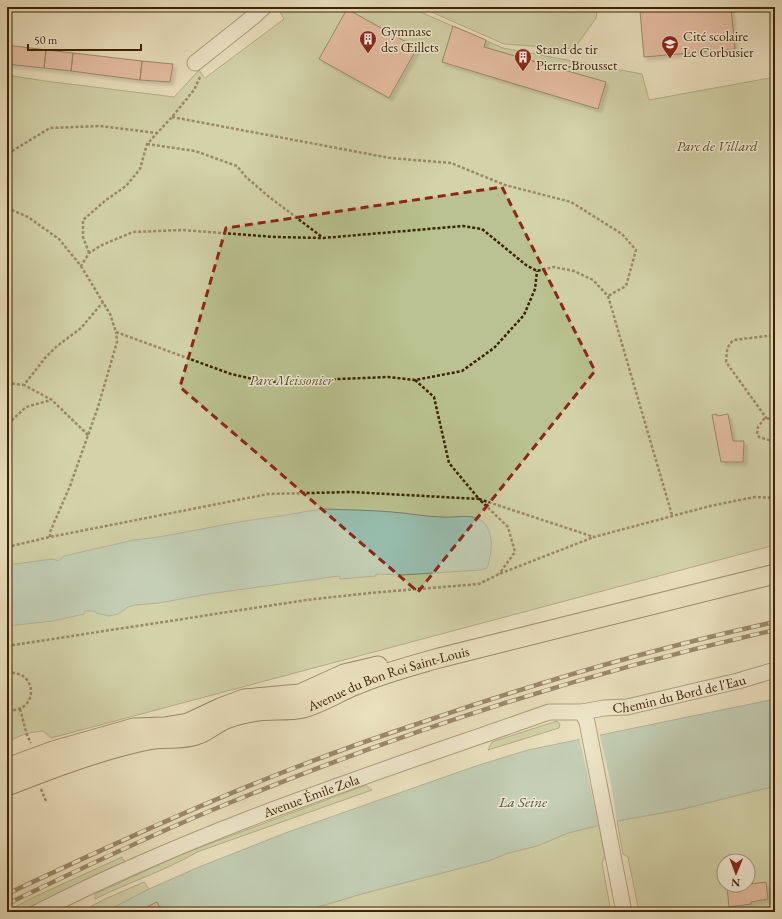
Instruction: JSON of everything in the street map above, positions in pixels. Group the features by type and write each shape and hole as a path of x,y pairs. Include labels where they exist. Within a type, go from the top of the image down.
{"main road":[{"name":"Avenue du Bon Roi Saint-Louis","path":"7,768 53,750 134,728 176,726 188,723 244,699 300,694 344,674 357,670 378,666 775,562"},
{"name":"Avenue du Bon Roi Saint-Louis","path":"7,786 66,764 132,744 149,740 185,738 196,735 220,722 238,715 254,711 292,710 304,708 317,704 354,685 386,673 439,658 775,574"}],"street":[{"path":"198,68 264,7"},
{"name":"Chemin du Bord de l'Eau","path":"585,717 604,708 627,707 775,670"},
{"name":"Avenue Émile Zola","path":"38,912 77,892 173,849 271,810 549,712 585,717"},
{"path":"585,717 624,912"}],"path":[{"path":"89,254 83,237 83,220 126,186 140,169 147,144 194,90 198,68"},
{"path":"172,117 390,158 451,163 505,184 571,202 622,234 636,250 626,286 608,296"},
{"path":"7,152 12,151 50,128 100,126 158,133"},
{"path":"147,144 195,151 237,166 246,177 268,196 323,238"},
{"path":"7,208 28,217 59,239 81,266 110,314 116,332 117,342 88,435 70,486 50,532 50,537"},
{"path":"81,266 89,254 102,245 133,232 182,230 275,237 323,238 463,226 482,229 526,265 537,271 554,267 574,271 593,280 608,296 672,515"},
{"path":"116,332 231,374 266,382 388,377 415,380 462,371 494,348 524,315 535,289 537,271"},
{"path":"24,385 44,358 81,328 103,302"},
{"path":"767,419 726,362 728,344 734,340 775,335"},
{"path":"415,380 434,397 449,463 479,499 508,527 515,552 498,574"},
{"path":"7,383 24,385 52,400 88,435"},
{"path":"7,420 11,421 26,407 52,400"},
{"path":"775,418 764,420 758,427 757,434 759,437 775,442"},
{"path":"7,547 50,537 268,494 351,492 479,499 594,537"},
{"path":"7,646 306,600 479,584 498,574 594,537 672,515 755,497 775,498"},
{"path":"7,673 13,672 25,677 29,682 31,694 25,706 14,711 7,710"},
{"path":"20,709 27,734"}],"highlighted area":[{"path":"502,187 595,371 418,592 180,387 226,228"}],"green space":[{"name":"Parc Meissonier","path":"277,7 409,7 503,48 642,74 649,100 775,77 775,545 51,738 43,731 28,734 12,740 7,747 7,75 174,97 199,70 205,78 284,19"},
{"path":"420,7 598,7 596,18 574,49 504,44"},
{"path":"557,721 560,724 559,728 488,750 492,742"},
{"path":"366,785 372,790 197,852 172,865 95,899 95,894 180,855"},
{"path":"775,786 775,912 639,912 628,857 623,854 617,821 683,809"},
{"path":"599,825 605,857 602,863 611,912 306,912 311,909 365,893 488,861 508,853 537,846 568,833"},
{"path":"122,857 125,862 19,912 7,912 36,896"},
{"path":"144,882 149,889 105,912 80,912 105,899"}],"water":[{"path":"325,509 384,511 437,517 473,517 482,521 491,537 491,550 487,568 480,570 403,575 376,574 376,576 340,579 339,576 208,594 159,603 135,605 128,607 118,614 109,616 96,613 95,611 85,611 84,614 53,621 7,626 7,565 53,559 58,561 64,556 134,540"},
{"name":"La Seine","path":"775,699 775,786 683,809 617,821 568,833 537,846 508,853 488,861 365,893 311,909 306,912 105,912 149,889 199,867 288,832 476,766 528,750"}],"pier":[{"path":"599,732 612,788 617,823 599,827 579,736"}],"building":[{"path":"644,7 731,7 735,49 644,57 640,11 644,11"},
{"name":"Gymnase des Œillets","path":"347,9 417,48 389,98 319,59"},
{"name":"Stand de tir Pierre-Brousset","path":"453,26 486,40 484,47 606,82 598,109 442,62"},
{"path":"7,45 46,50 44,68 7,64"},
{"path":"46,50 73,53 71,71 44,68"},
{"path":"73,53 142,61 140,80 71,71"},
{"path":"142,61 173,64 170,82 140,80"},
{"path":"717,414 717,416 728,414 733,441 744,441 743,462 721,462 712,415"},
{"path":"766,882 768,899 751,902 751,904 729,907 728,893 756,893 756,883"},
{"path":"157,902 162,912 137,912"}],"railway":[{"path":"7,894 200,806 362,743 464,708 596,667 685,643 775,622"},
{"path":"7,904 130,846 205,813 345,758 415,733 486,709 629,666 775,630"}],"place":[{"name":"Gymnase des Œillets","path":"368,54"},
{"name":"Cité scolaire Le Corbusier","path":"670,59"},
{"name":"Stand de tir Pierre-Brousset","path":"523,72"}],"park label":[{"name":"Parc de Villard","path":"717,146"}]}
